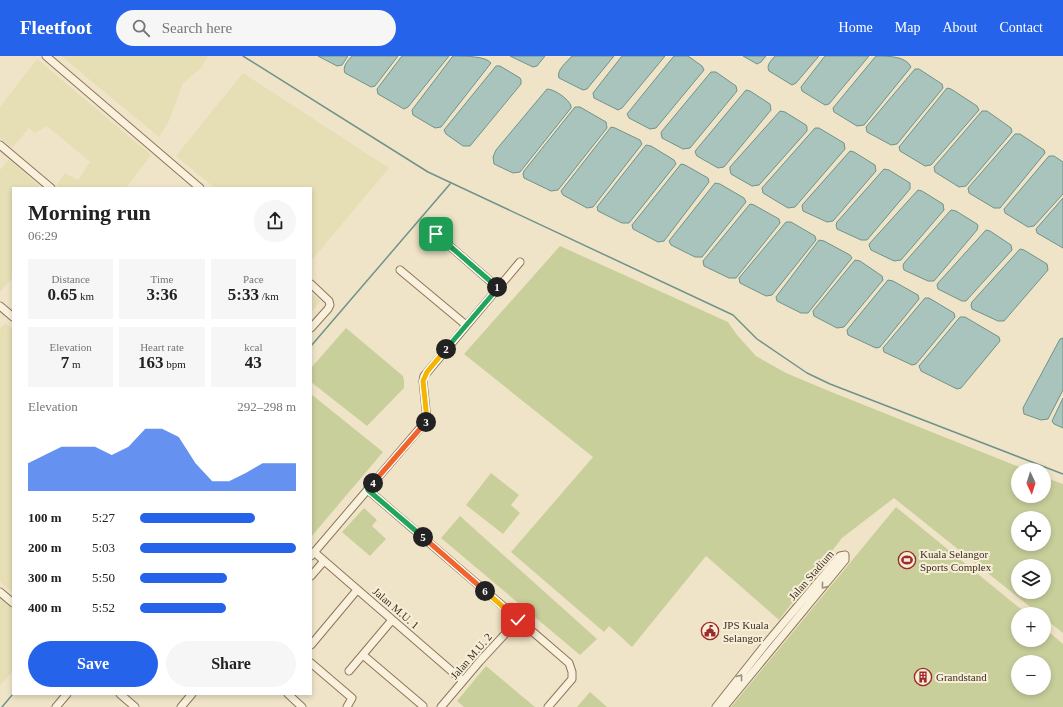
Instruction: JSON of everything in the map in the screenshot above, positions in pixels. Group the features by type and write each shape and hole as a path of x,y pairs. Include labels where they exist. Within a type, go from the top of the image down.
{"street":[{"path":"46,56 199,187"},
{"path":"0,145 50,187"},
{"path":"436,234 498,288"},
{"path":"312,554 427,420 423,381 424,376 520,262"},
{"path":"400,270 466,325"},
{"path":"312,285 329,301 330,305 312,327"},
{"path":"0,306 12,316"},
{"path":"368,490 569,664 572,672 572,679 548,707"},
{"name":"Jalan M.U. 1","path":"312,554 324,562 463,681"},
{"name":"Jalan Stadium","path":"716,707 795,609 840,556 845,555 845,560 826,584 724,707"},
{"path":"312,575 324,562"},
{"path":"312,644 357,590"},
{"path":"0,592 12,602"},
{"path":"349,671 392,620"},
{"name":"Jalan M.U. 2","path":"441,707 518,620"},
{"path":"362,656 423,706"},
{"path":"312,664 350,696 352,701 347,707"},
{"path":"56,707 66,695"},
{"path":"121,695 135,707"},
{"path":"181,707 191,695"},
{"path":"289,695 302,707"}],"shaded area":[{"path":"61,56 208,56 201,68 183,83 168,123 159,137"},
{"path":"37,59 151,155 127,187 58,187 56,186 65,173 78,180 90,162 47,126 35,133 29,128 12,148 0,138 0,107"},
{"path":"243,73 389,168 312,260 312,187 214,187 176,156"},
{"path":"9,159 40,187 12,187 12,278 0,292 0,170"},
{"path":"312,294 321,301 312,311"},
{"path":"5,323 12,328 12,592 0,582 0,329"},
{"path":"0,598 12,608 12,672 0,685"}],"green space":[{"path":"560,246 728,322 737,335 756,356 786,373 1011,464 1011,503 1051,503 1051,480 1063,484 1063,633 1051,624 1051,607 1030,607 1020,599 1051,599 1051,559 1011,559 1011,592 894,498 842,538 779,620 706,556 632,647 609,626 604,632 511,552 593,457 464,354"},
{"path":"346,328 403,376 404,388 367,426 312,383 312,367"},
{"path":"312,395 383,452 312,536"},
{"path":"491,473 519,495 511,505 520,513 503,534 466,505"},
{"name":"Kuala Selangor Sports Complex","path":"896,507 1018,607 1011,607 1011,647 1051,647 1051,634 1063,644 1063,707 731,707"},
{"path":"364,508 377,520 372,526 386,539 370,556 342,532"},
{"path":"460,516 597,639 580,655 441,538"},
{"path":"486,666 535,707 464,707 457,701"},
{"path":"590,692 607,707 577,707"}],"water":[{"path":"318,56 348,56 342,65 337,66"},
{"path":"352,56 398,56 375,86 371,87 345,73 345,66"},
{"path":"402,56 449,56 408,107 404,109 378,94 377,89"},
{"path":"453,56 480,58 491,63 441,127 435,128 413,115 412,110"},
{"path":"510,56 545,56 537,66 533,67"},
{"path":"572,56 614,56 587,89 583,90 559,78 558,75 560,69"},
{"path":"622,56 665,56 622,108 618,110 594,98 593,93"},
{"path":"674,56 688,56 702,66 704,70 656,128 650,129 629,118 627,114"},
{"path":"743,56 766,56 757,64"},
{"path":"775,56 819,56 796,83 792,85 769,71 769,65"},
{"path":"825,56 869,56 829,104 825,105 802,91 801,87"},
{"path":"876,56 901,59 909,63 911,67 864,125 857,126 834,112 833,108"},
{"path":"496,66 500,66 520,78 521,84 470,146 463,146 446,134 444,130"},
{"path":"915,69 919,69 942,84 943,88 897,144 891,145 867,132 866,127"},
{"path":"711,72 716,72 736,86 737,91 690,148 683,149 662,138 662,131"},
{"path":"947,88 951,89 977,106 979,110 931,165 925,166 900,151 899,147"},
{"path":"547,89 561,95 570,103 571,108 520,172 513,173 494,164 493,157 496,150"},
{"path":"746,90 770,104 771,110 724,167 718,168 697,156 695,152"},
{"path":"575,107 580,107 606,122 607,128 558,190 551,191 524,178 524,171"},
{"path":"780,111 785,112 806,125 807,131 759,185 752,186 731,174 730,167"},
{"path":"982,111 987,111 1011,128 1012,132 966,186 959,187 935,172 934,167"},
{"path":"611,127 640,140 642,144 593,207 587,208 563,195 561,191"},
{"path":"815,128 819,128 844,143 845,149 795,207 788,208 763,193 762,188"},
{"path":"1015,134 1020,134 1044,150 1045,153 1000,208 994,208 969,193 968,188"},
{"path":"646,145 651,146 674,160 676,164 629,223 622,223 598,211 597,207"},
{"path":"850,151 875,165 876,171 833,221 827,222 803,211 803,204"},
{"path":"1049,156 1054,156 1063,162 1063,194 1034,226 1028,227 1005,213 1004,209"},
{"path":"681,164 708,178 709,182 664,241 658,242 633,229 632,225"},
{"path":"884,169 889,170 910,183 910,189 867,240 861,240 837,229 837,222"},
{"path":"715,183 720,184 744,198 746,202 702,257 695,257 671,245 669,241"},
{"path":"918,190 943,204 944,210 901,260 894,261 871,250 869,245 870,243"},
{"path":"1063,198 1063,248 1037,233 1036,229"},
{"path":"750,204 779,219 780,223 736,278 729,278 704,266 703,261"},
{"path":"951,210 956,211 977,224 977,230 934,281 928,281 904,270 904,263"},
{"path":"786,222 791,222 815,236 816,240 772,295 766,296 740,283 739,278"},
{"path":"986,230 990,231 1011,245 1012,250 966,301 962,301 938,289 938,283"},
{"path":"819,240 824,241 850,255 852,258 808,313 801,313 777,301 776,297"},
{"path":"1020,249 1047,264 1048,270 1004,321 998,321 972,309 972,302"},
{"path":"855,260 860,261 882,276 883,280 844,327 837,328 814,316 813,311"},
{"path":"888,280 893,281 918,295 919,299 880,347 876,348 848,335 847,330"},
{"path":"925,298 929,298 954,313 955,317 916,364 912,365 884,352 883,348"},
{"path":"960,317 965,317 999,337 1000,341 961,388 957,389 921,371 919,366"},
{"path":"1063,338 1063,390 1048,419 1041,420 1024,414 1023,408 1060,339"},
{"path":"1063,398 1063,428 1054,424 1052,421"}],"waterway":[{"path":"243,56 428,172 733,315 757,339 807,373 830,384 1063,474"},
{"path":"312,345 450,184"},
{"path":"2,707 12,695"}],"place":[{"name":"Kuala Selangor Sports Complex","path":"907,560"},
{"name":"JPS Kuala Selangor","path":"710,631"},
{"name":"Grandstand","path":"923,677"}],"route":[{"path":"436,234 498,288 424,376 423,381 427,420 368,490 518,620"}]}
